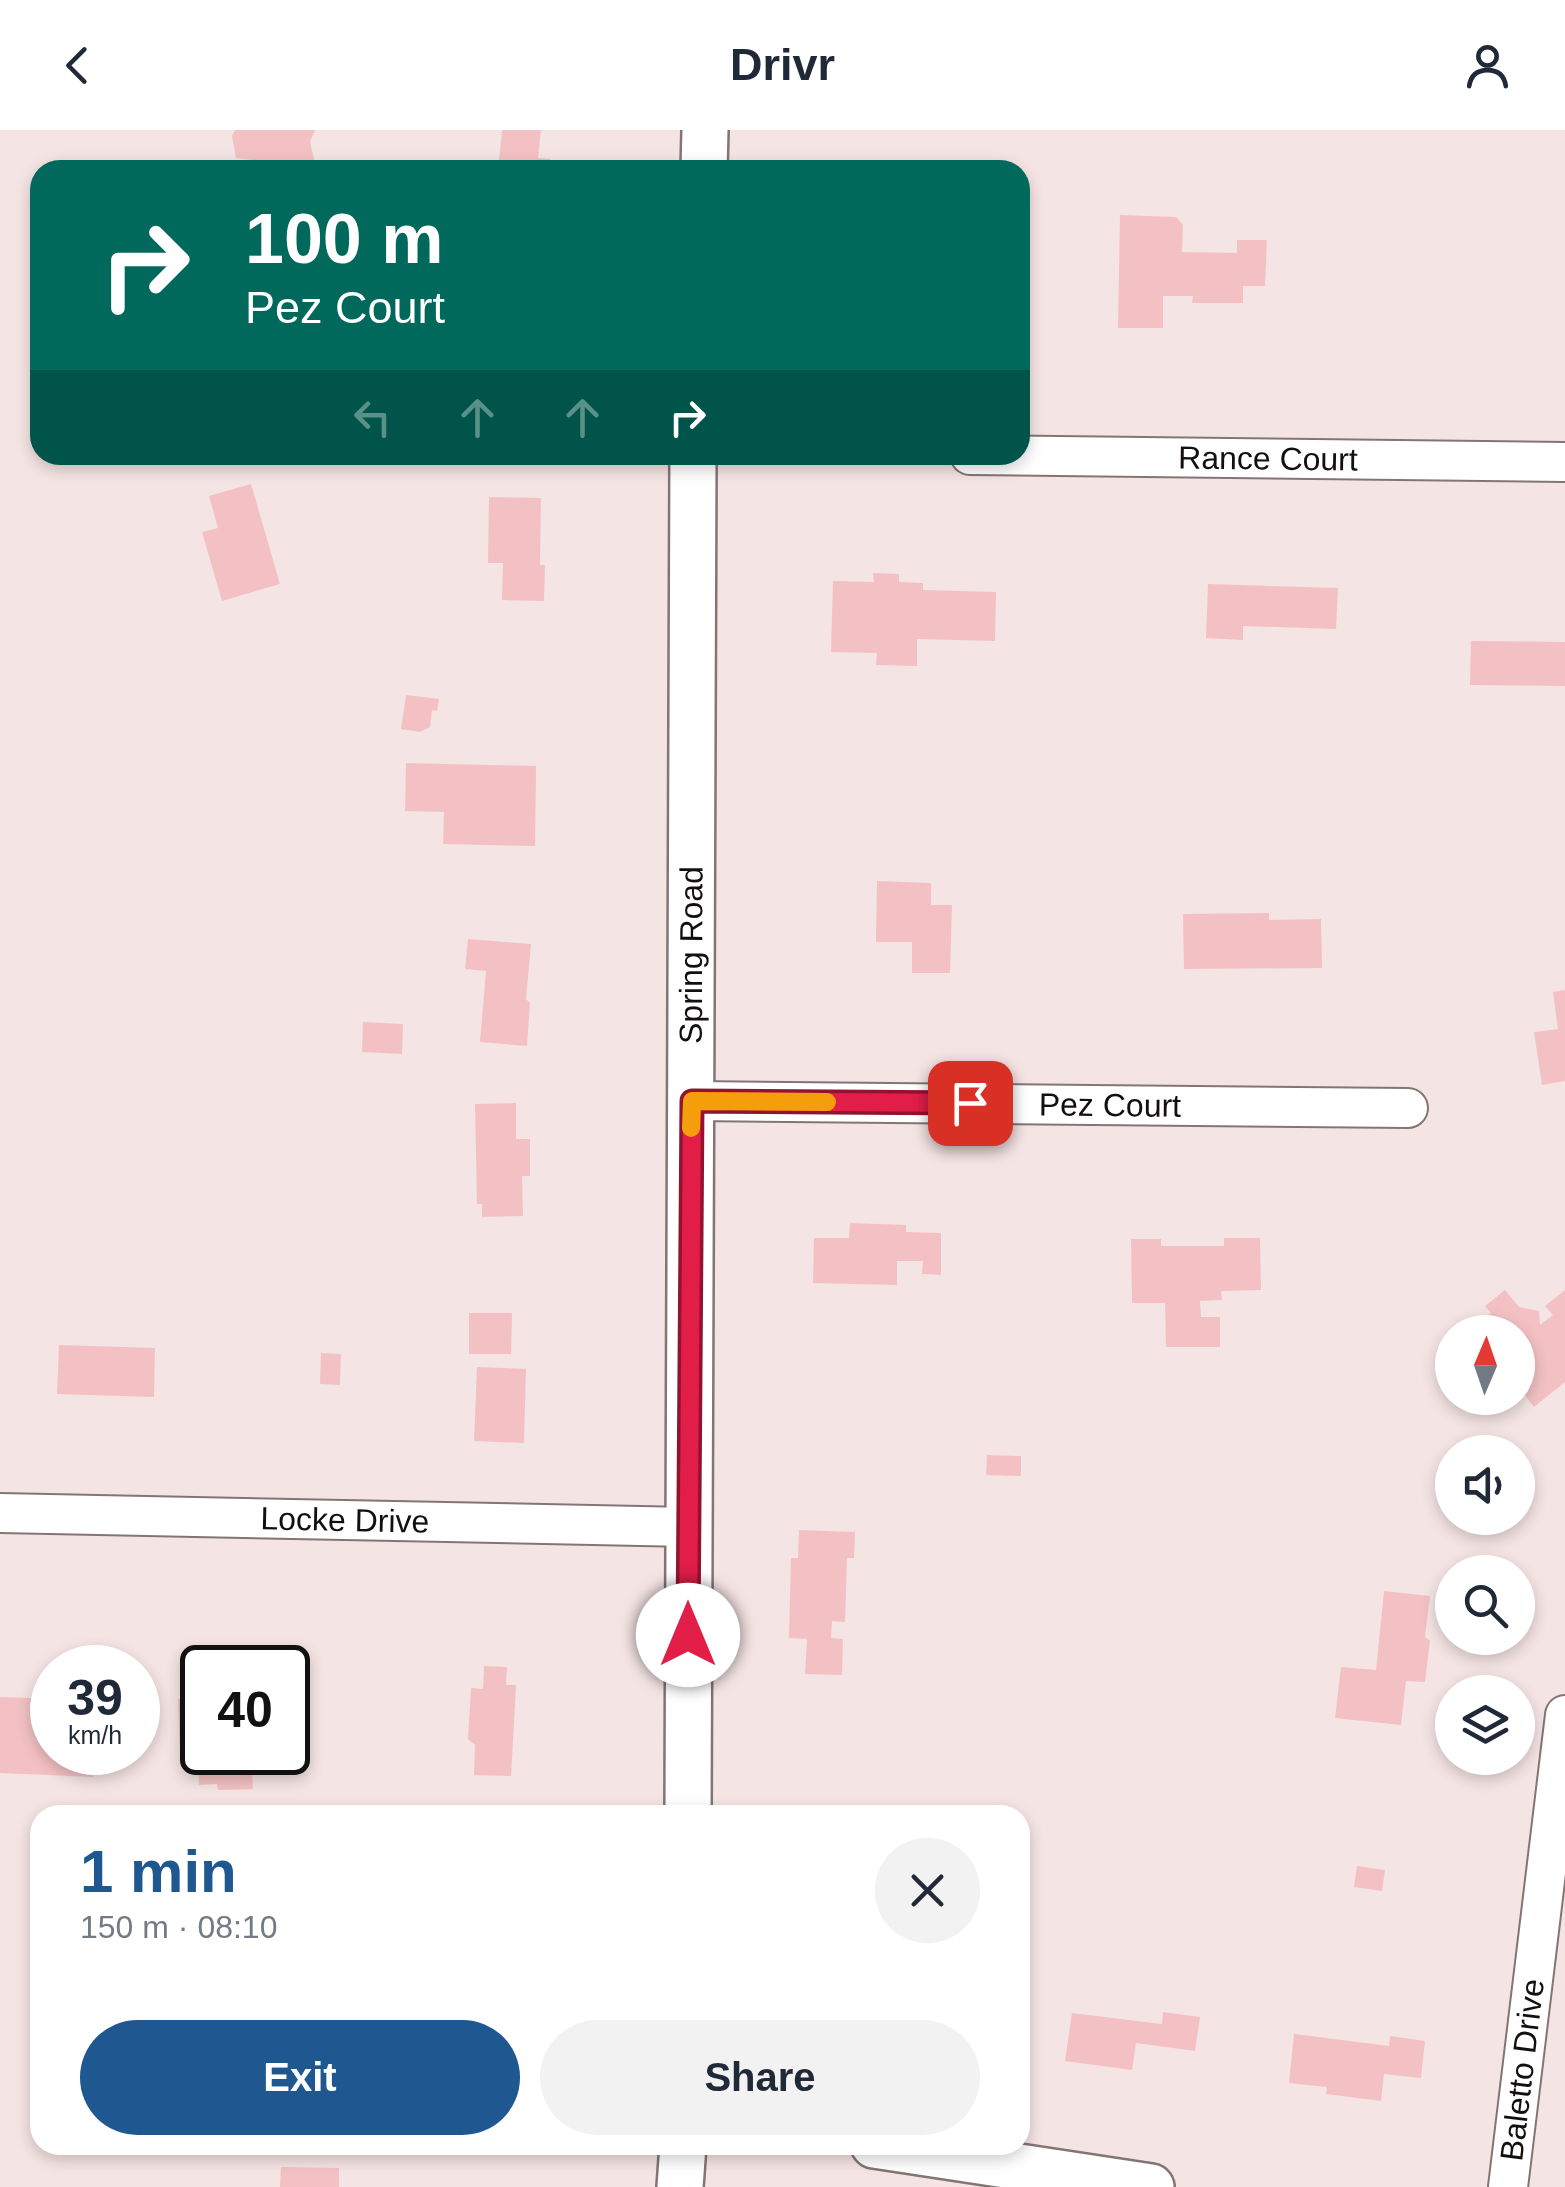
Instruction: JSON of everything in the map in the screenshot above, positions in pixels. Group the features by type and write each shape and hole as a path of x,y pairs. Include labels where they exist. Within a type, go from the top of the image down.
{"street":[{"path":"704,160 705,130"},
{"name":"Rance Court","path":"1030,456 1565,462"},
{"name":"Spring Road","path":"688,1805 693,465"},
{"name":"Pez Court","path":"692,1101 1408,1108"},
{"name":"Locke Drive","path":"0,1513 689,1526"},
{"name":"Baletto Drive","path":"1508,2187 1565,1715"},
{"path":"680,2187 682,2155"},
{"path":"940,2155 1151,2187"}],"building":[{"path":"235,130 315,130 310,142 314,160 236,158 232,136"},
{"path":"502,130 541,130 538,158 550,160 499,160"},
{"path":"1120,215 1176,217 1183,225 1182,252 1237,253 1237,240 1267,240 1265,286 1243,286 1243,303 1192,303 1193,296 1163,296 1163,328 1118,328"},
{"path":"251,484 280,584 222,601 202,532 218,528 209,496"},
{"path":"489,497 541,498 544,601 502,600 503,563 488,563"},
{"path":"873,573 899,574 899,582 923,583 923,590 996,592 995,641 917,639 917,666 876,665 877,653 831,652 833,581 874,582"},
{"path":"1208,584 1338,588 1336,629 1243,626 1243,640 1206,638"},
{"path":"1471,641 1565,642 1565,686 1470,685"},
{"path":"406,695 439,699 437,711 432,710 430,727 420,732 401,729"},
{"path":"406,763 536,766 535,846 443,844 444,812 405,811"},
{"path":"877,881 931,883 931,905 952,905 950,973 912,973 912,942 876,942"},
{"path":"1269,913 1269,920 1321,919 1322,968 1184,969 1183,914"},
{"path":"468,939 531,944 527,1046 480,1042 486,971 465,969"},
{"path":"1565,990 1565,1081 1542,1085 1534,1032 1558,1029 1553,992"},
{"path":"363,1022 403,1024 402,1054 362,1052"},
{"path":"516,1103 516,1139 530,1139 530,1176 522,1176 523,1216 482,1217 482,1204 477,1204 475,1104"},
{"path":"850,1223 906,1225 906,1232 941,1233 941,1275 922,1274 923,1261 897,1261 897,1285 813,1283 814,1238 849,1238"},
{"path":"1224,1238 1260,1238 1261,1290 1221,1291 1222,1300 1200,1301 1201,1317 1220,1317 1220,1347 1166,1347 1165,1303 1132,1303 1131,1239 1161,1239 1161,1246 1224,1246"},
{"path":"1505,1290 1519,1307 1539,1311 1540,1325 1553,1315 1545,1306 1565,1290 1565,1382 1535,1406 1535,1315 1488,1315 1491,1313 1485,1306"},
{"path":"469,1313 512,1313 511,1354 469,1354"},
{"path":"59,1345 155,1348 154,1397 57,1394"},
{"path":"321,1353 341,1354 340,1385 320,1384"},
{"path":"477,1367 526,1369 524,1443 474,1441"},
{"path":"987,1455 1021,1456 1021,1476 986,1475"},
{"path":"799,1530 855,1532 854,1558 847,1558 845,1622 832,1621 831,1638 843,1639 842,1675 805,1674 807,1639 789,1638 791,1558 798,1558"},
{"path":"1384,1591 1430,1596 1425,1682 1406,1681 1401,1725 1335,1718 1341,1667 1376,1670"},
{"path":"484,1666 507,1667 506,1685 516,1685 511,1776 474,1775 475,1745 468,1739 471,1688 483,1689"},
{"path":"0,1697 30,1698 30,1774 0,1773"},
{"path":"199,1775 252,1775 253,1789 218,1790 217,1784 199,1785"},
{"path":"1357,1866 1385,1870 1382,1891 1354,1887"},
{"path":"1163,2012 1200,2017 1195,2051 1136,2043 1132,2070 1065,2061 1072,2013 1162,2024"},
{"path":"1294,2034 1389,2046 1390,2036 1425,2041 1421,2078 1384,2074 1381,2101 1326,2094 1327,2087 1289,2083"},
{"path":"281,2167 339,2168 339,2187 280,2187"}],"slow traffic":[{"path":"691,1128 692,1101 827,1102"}],"route":[{"path":"688,1635 692,1101 970,1103"}]}
